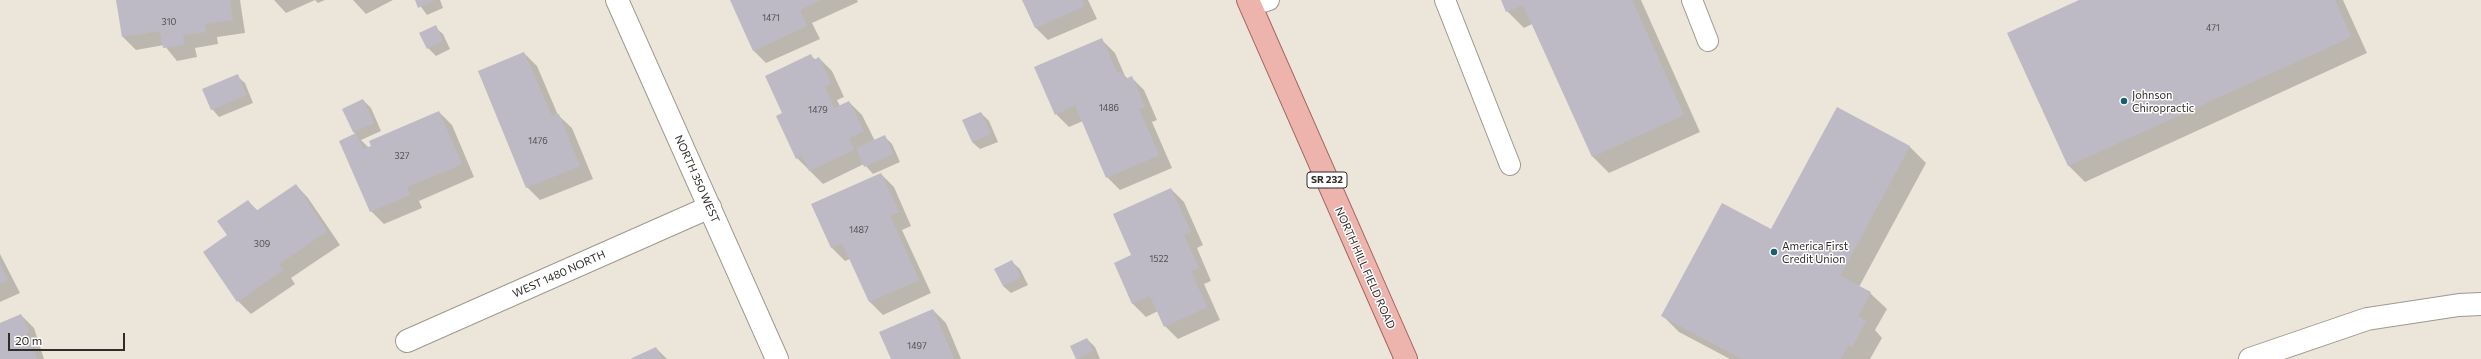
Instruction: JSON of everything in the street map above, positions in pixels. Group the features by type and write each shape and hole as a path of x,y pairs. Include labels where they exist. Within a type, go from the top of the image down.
{"main road":[{"name":"NORTH HILL FIELD ROAD","path":"1256,2 1406,359"}],"street":[{"name":"NORTH 350 WEST","path":"617,0 777,359"},
{"name":"WEST 1480 NORTH","path":"407,341 710,207"},
{"path":"2250,359 2367,319 2459,304 2481,304"}],"lane":[{"path":"1445,0 1510,165"},
{"path":"1692,0 1708,40"}],"building":[{"path":"116,0 230,0 233,20 204,24 206,32 183,35 184,45 163,48 160,31 122,37"},
{"path":"415,0 435,0 418,8"},
{"path":"730,0 821,0 800,10 807,26 753,51"},
{"path":"1022,0 1082,0 1085,6 1035,28"},
{"path":"1501,0 1632,0 1684,115 1592,157 1523,5 1506,12"},
{"name":"Johnson Chiropractic","path":"2079,0 2335,0 2351,37 2068,166 2007,33"},
{"path":"436,25 443,41 427,49 419,33"},
{"path":"1102,38 1117,73 1121,71 1125,79 1132,76 1145,107 1139,109 1159,155 1106,178 1075,105 1055,115 1034,67"},
{"path":"524,52 552,116 559,114 580,166 526,188 478,71"},
{"path":"811,54 814,60 819,57 831,83 825,87 834,108 849,101 864,131 849,138 854,150 809,171 802,156 796,159 776,116 782,113 765,76"},
{"path":"238,74 246,95 211,110 202,89"},
{"path":"363,99 374,123 353,132 342,109"},
{"name":"America First Credit Union","path":"1837,107 1910,146 1840,276 1871,292 1858,316 1866,321 1852,347 1848,345 1841,359 1742,359 1661,316 1722,203 1771,229"},
{"path":"439,111 462,164 407,187 410,195 370,212 339,141 356,133 363,149 371,146 369,141"},
{"path":"981,112 991,134 972,142 962,120"},
{"path":"885,135 893,154 864,167 856,148"},
{"path":"881,173 899,212 890,216 919,280 869,302 842,243 831,248 811,204"},
{"path":"296,184 327,231 279,264 283,270 237,302 203,252 227,235 217,221 248,200 256,211"},
{"path":"1171,188 1191,232 1184,235 1199,268 1191,271 1207,307 1164,327 1150,296 1132,304 1114,263 1131,255 1113,214"},
{"path":"1012,260 1021,277 1003,286 994,269"},
{"path":"0,263 8,280 0,283"},
{"path":"933,309 954,359 891,359 879,332"},
{"path":"21,314 29,332 26,333 37,359 0,359 0,323"},
{"path":"1087,338 1093,351 1076,359 1070,346"},
{"path":"656,347 662,359 630,359"}],"place":[{"name":"Johnson Chiropractic","path":"2124,101"},
{"name":"America First Credit Union","path":"1774,252"}]}
